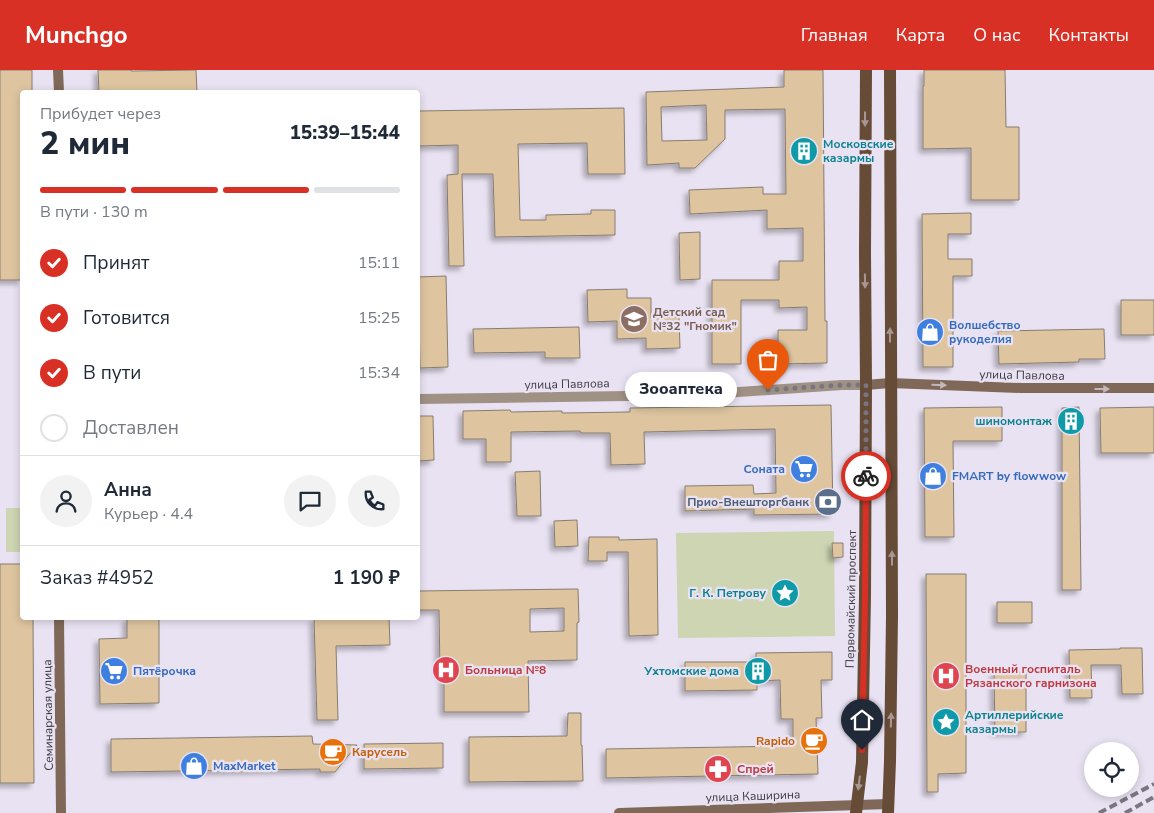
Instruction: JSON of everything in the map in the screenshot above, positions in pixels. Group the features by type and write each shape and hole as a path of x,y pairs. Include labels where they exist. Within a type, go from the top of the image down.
{"main road":[{"path":"58,70 58,90"},
{"name":"Первомайский проспект","path":"856,809 862,750 865,596 866,70"},
{"path":"888,808 892,616 890,70"},
{"path":"866,385 890,384"},
{"name":"улица Павлова","path":"890,384 1020,388 1154,388"},
{"name":"Семинарская улица","path":"59,620 61,813"},
{"name":"улица Каширина","path":"619,813 888,808"}],"street":[{"name":"улица Павлова","path":"420,399 695,395 866,385"}],"green space":[{"path":"6,508 20,508 20,552 6,552"},
{"path":"834,531 835,636 678,638 676,533"}],"building":[{"path":"0,70 32,70 32,90 20,90 20,280 0,280"},
{"path":"98,70 196,70 197,90 99,90"},
{"path":"784,70 823,70 827,363 778,364 778,330 807,330 807,307 779,308 779,300 741,300 741,364 712,364 712,280 779,280 779,261 803,261 803,228 767,229 767,210 690,214 689,190 763,187 763,194 786,194 785,109 725,110 725,139 695,168 679,168 679,163 647,165 646,92 784,87","holes":["706,105 707,140 662,141 661,107"]},
{"path":"924,70 1005,70 1006,127 1019,127 1019,200 971,200 971,148 923,149"},
{"path":"624,108 625,174 588,174 587,143 518,144 520,220 546,220 546,215 591,214 591,210 615,210 615,235 495,237 493,174 462,174 464,266 449,266 447,175 458,174 458,145 420,146 420,111"},
{"path":"971,213 971,234 948,234 948,259 972,259 972,276 953,276 953,367 923,367 922,214"},
{"path":"700,232 700,279 680,280 679,233"},
{"path":"446,276 448,367 420,368 420,277"},
{"name":"Детский сад №32 \"Гномик\"","path":"627,289 627,298 651,298 651,318 679,317 680,348 646,349 646,338 617,339 617,321 588,322 587,290"},
{"path":"1121,300 1154,300 1154,335 1121,335"},
{"path":"579,327 580,358 545,358 545,352 474,353 473,329"},
{"path":"1104,329 1105,359 1079,359 1079,362 999,364 998,331"},
{"path":"831,405 833,514 754,515 754,509 685,511 685,486 753,485 754,494 776,493 775,429 644,432 645,464 611,465 610,433 581,433 580,431 511,432 511,462 486,462 486,439 463,439 463,411 630,412 630,408"},
{"path":"1002,407 1002,441 953,441 954,537 925,537 924,408"},
{"path":"1079,407 1081,590 1062,590 1062,408"},
{"path":"1154,407 1154,453 1101,453 1100,408"},
{"path":"420,416 433,416 434,460 420,461"},
{"path":"540,471 541,516 517,516 515,472"},
{"path":"577,520 578,546 555,547 554,521"},
{"path":"589,537 619,537 619,540 657,539 658,635 629,636 628,552 607,552 607,561 588,561"},
{"path":"832,543 843,543 843,557 833,558"},
{"path":"0,564 20,564 20,620 33,620 34,783 0,783"},
{"name":"Военный госпиталь Рязанского гарнизона","path":"926,574 966,574 966,773 938,774 938,792 927,792"},
{"path":"578,589 577,660 528,661 529,712 444,712 444,673 440,673 439,610 420,610 420,591","holes":["564,608 564,631 530,632 530,609"]},
{"path":"997,602 1032,602 1032,623 997,623"},
{"path":"127,620 159,620 159,703 100,704 99,639 127,638"},
{"path":"314,620 389,620 390,645 336,646 338,720 317,720"},
{"path":"1142,648 1143,694 1122,694 1121,665 1091,665 1092,698 1070,698 1069,650"},
{"path":"832,652 832,680 821,680 822,718 816,718 818,774 606,778 606,749 793,746 793,719 781,719 780,680 757,681 757,690 685,691 685,662 756,662 756,653"},
{"path":"994,672 1026,672 1026,732 995,732"},
{"path":"568,713 581,713 583,781 469,782 469,737 567,736"},
{"path":"312,736 313,744 357,745 335,772 320,772 320,769 111,772 111,739"},
{"path":"443,743 443,768 364,769 364,744"}],"railway":[{"path":"1099,813 1154,784"},
{"path":"1125,813 1154,797"}],"way so far":[{"path":"768,390 866,385 866,476"}],"place":[{"name":"Московские казармы","path":"804,151"},
{"name":"Детский сад №32 \"Гномик\"","path":"634,319"},
{"name":"Волшебство рукоделия","path":"930,332"},
{"name":"Зооаптека","path":"768,390"},
{"name":"шиномонтаж","path":"1071,421"},
{"name":"Соната","path":"804,469"},
{"name":"FMART by flowwow","path":"933,476"},
{"name":"Прио-Внешторгбанк","path":"828,502"},
{"name":"Г. К. Петрову","path":"785,593"},
{"name":"Больница №8","path":"446,670"},
{"name":"Пятёрочка","path":"114,671"},
{"name":"Ухтомские дома","path":"758,671"},
{"name":"Военный госпиталь Рязанского гарнизона","path":"946,676"},
{"name":"Артиллерийские казармы","path":"946,722"},
{"name":"Rapido","path":"814,741"},
{"name":"Карусель","path":"333,752"},
{"name":"MaxMarket","path":"194,766"},
{"name":"Спрей","path":"718,769"}],"route":[{"path":"862,750 866,476"}]}
